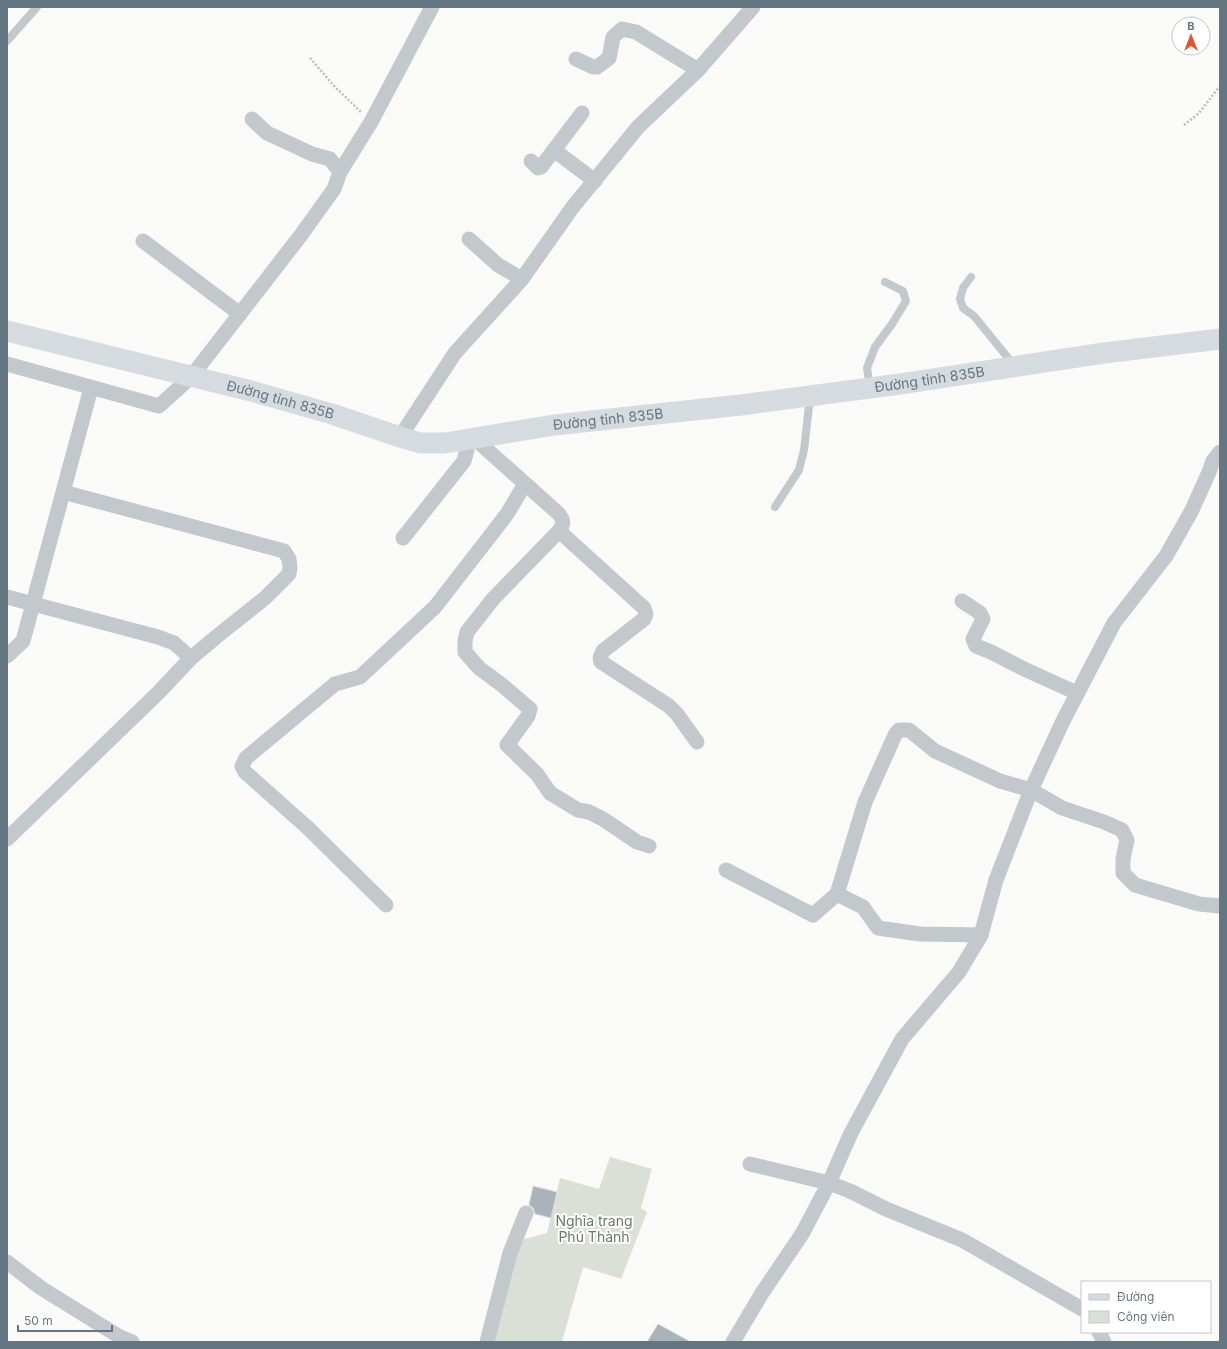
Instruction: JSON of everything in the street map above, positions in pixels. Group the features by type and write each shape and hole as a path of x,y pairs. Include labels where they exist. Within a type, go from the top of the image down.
{"main road":[{"name":"Đường tỉnh 835B","path":"7,331 251,391 332,414 420,443 445,443 554,426 810,396 1104,353 1220,339"}],"street":[{"path":"7,364 159,406 191,377 301,236 334,189 340,172 371,122 432,7"},
{"path":"400,437 455,353 522,278 572,208 638,127 698,70 752,7"},
{"path":"576,59 593,67 597,67 609,58 613,37 622,29 636,32 698,70"},
{"path":"532,161 538,168 541,167 582,113"},
{"path":"252,119 268,133 312,154 330,159 340,172"},
{"path":"554,150 595,181"},
{"path":"470,239 498,265 522,278"},
{"path":"143,241 240,314"},
{"path":"7,656 23,641 91,388"},
{"path":"403,538 464,461 469,439 525,484 563,519 563,523 559,531 493,598 467,632 464,641 465,652 479,668 530,709 528,716 507,745 538,774 550,793 578,810 589,812 603,819 637,842 649,846"},
{"path":"733,1342 762,1293 802,1234 829,1183 851,1133 902,1039 959,972 981,935 996,880 1031,790 1077,693 1114,623 1166,556 1192,510 1213,461 1220,452"},
{"path":"386,904 308,828 244,772 242,766 246,758 335,684 360,677 435,607 507,514 525,484"},
{"path":"7,839 158,693 191,658 265,598 289,574 290,568 289,559 284,551 63,492"},
{"path":"559,531 644,608 646,614 644,619 603,651 600,658 601,662 669,706 677,714 697,742"},
{"path":"7,596 158,637 174,643 191,658"},
{"path":"962,601 980,613 983,619 973,639 976,646 1077,693"},
{"path":"726,870 813,915 837,894 865,802 895,735 899,730 909,730 935,751 1000,781 1031,790 1062,808 1104,822 1122,830 1126,840 1123,859 1123,873 1135,885 1199,904 1220,906"},
{"path":"837,894 863,907 878,928 920,934 981,935"},
{"path":"750,1164 829,1183 850,1191 886,1209 962,1240 1081,1307"},
{"path":"487,1342 510,1253 526,1213"},
{"path":"7,1262 41,1288 120,1337 132,1342"},
{"path":"1100,1333 1104,1342"}],"lane":[{"path":"7,41 36,7"},
{"path":"971,277 963,288 960,299 963,308 974,316 1015,366"},
{"path":"871,388 868,368 875,347 892,324 906,301 903,291 885,282"},
{"path":"776,507 799,470 804,450 810,396"}],"path":[{"path":"310,58 335,87 371,122"},
{"path":"1184,125 1199,113 1220,86"}],"green space":[{"name":"Nghĩa trang Phú Thành","path":"610,1157 652,1169 641,1208 647,1212 621,1279 583,1267 562,1342 492,1342 517,1241 547,1233 560,1178 599,1189"}],"building":[{"path":"533,1186 557,1192 551,1218 535,1214 533,1208 529,1205"},
{"path":"658,1324 691,1342 647,1342"}]}
